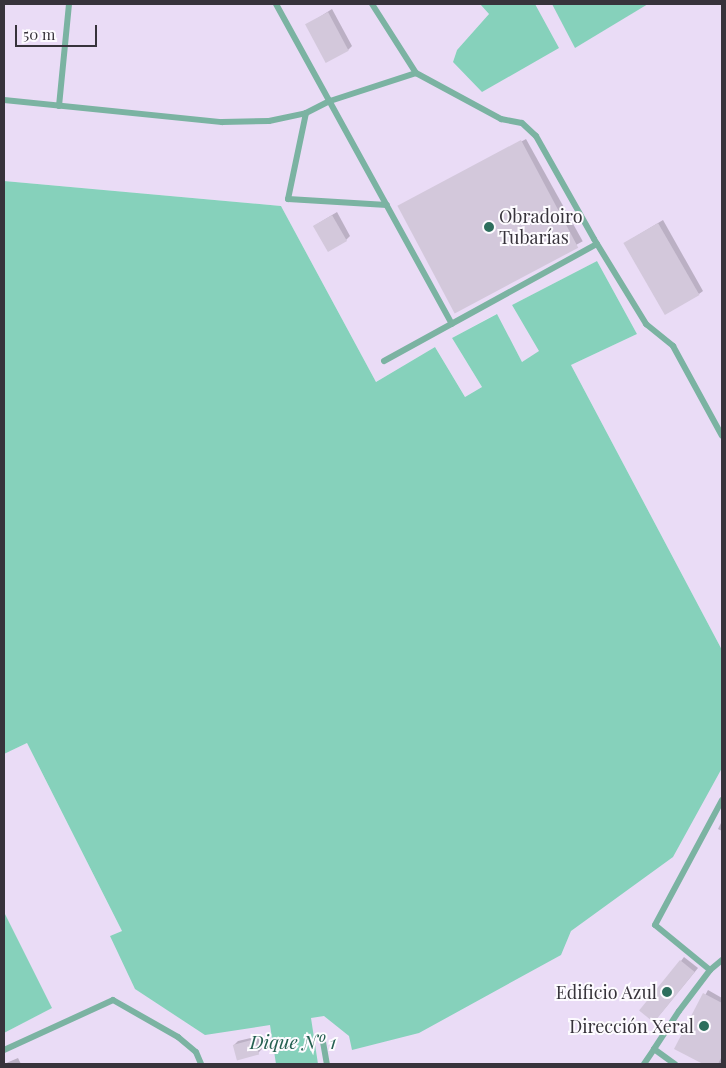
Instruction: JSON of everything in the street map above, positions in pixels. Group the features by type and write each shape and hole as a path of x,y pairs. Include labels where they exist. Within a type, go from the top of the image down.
{"lane":[{"path":"59,106 69,4"},
{"path":"276,4 452,324"},
{"path":"372,4 416,73 501,120 522,124 536,136 597,244 646,324 673,346 722,436"},
{"path":"4,100 222,122 269,120 306,113 330,101 416,73"},
{"path":"306,113 288,199 387,205"},
{"path":"384,360 597,244"},
{"path":"710,970 655,925 722,800"},
{"path":"644,1064 679,1011 710,970 722,960"},
{"path":"4,1050 112,1000 178,1036 196,1052 201,1064"},
{"path":"324,1042 327,1064"},
{"path":"654,1049 675,1064"}],"shaded area":[{"path":"4,4 480,4 489,14 457,50 453,62 535,4 722,4 722,650 571,365 637,334 597,261 512,305 540,351 522,362 496,314 452,338 482,387 465,397 435,347 376,382 281,206 4,181"},
{"path":"27,743 122,931 110,936 571,931 722,768 722,1064 4,1064 4,1033 51,1008 4,912 4,754"}],"water":[{"path":"480,4 535,4 559,48 482,92 453,62 457,50 489,14"},
{"path":"552,4 648,4 575,48"},
{"name":"Dique Nº 1","path":"4,181 281,206 376,382 435,347 465,397 482,387 452,338 497,314 522,362 539,351 512,305 597,261 637,334 571,365 722,650 722,768 673,857 571,931 561,955 419,1033 352,1050 349,1036 324,1016 311,1018 318,1064 276,1064 270,1025 205,1035 135,989 110,936 122,931 27,743 4,754"},
{"path":"4,912 52,1008 4,1033"}],"building":[{"path":"328,12 349,51 326,63 305,24"},
{"name":"Obradoiro Tubarías","path":"521,140 578,248 455,313 397,206"},
{"path":"332,215 347,241 328,252 313,226"},
{"path":"658,223 700,295 665,315 623,243"},
{"name":"Edificio Azul","path":"680,960 695,972 654,1022 639,1011"},
{"name":"Dirección Xeral","path":"703,993 722,1003 722,1056 718,1064 703,1064 674,1049"},
{"path":"255,1039 259,1054 237,1060 233,1045"}],"place":[{"name":"Obradoiro Tubarías","path":"489,227"},
{"name":"Edificio Azul","path":"667,992"},
{"name":"Dirección Xeral","path":"704,1026"}]}
